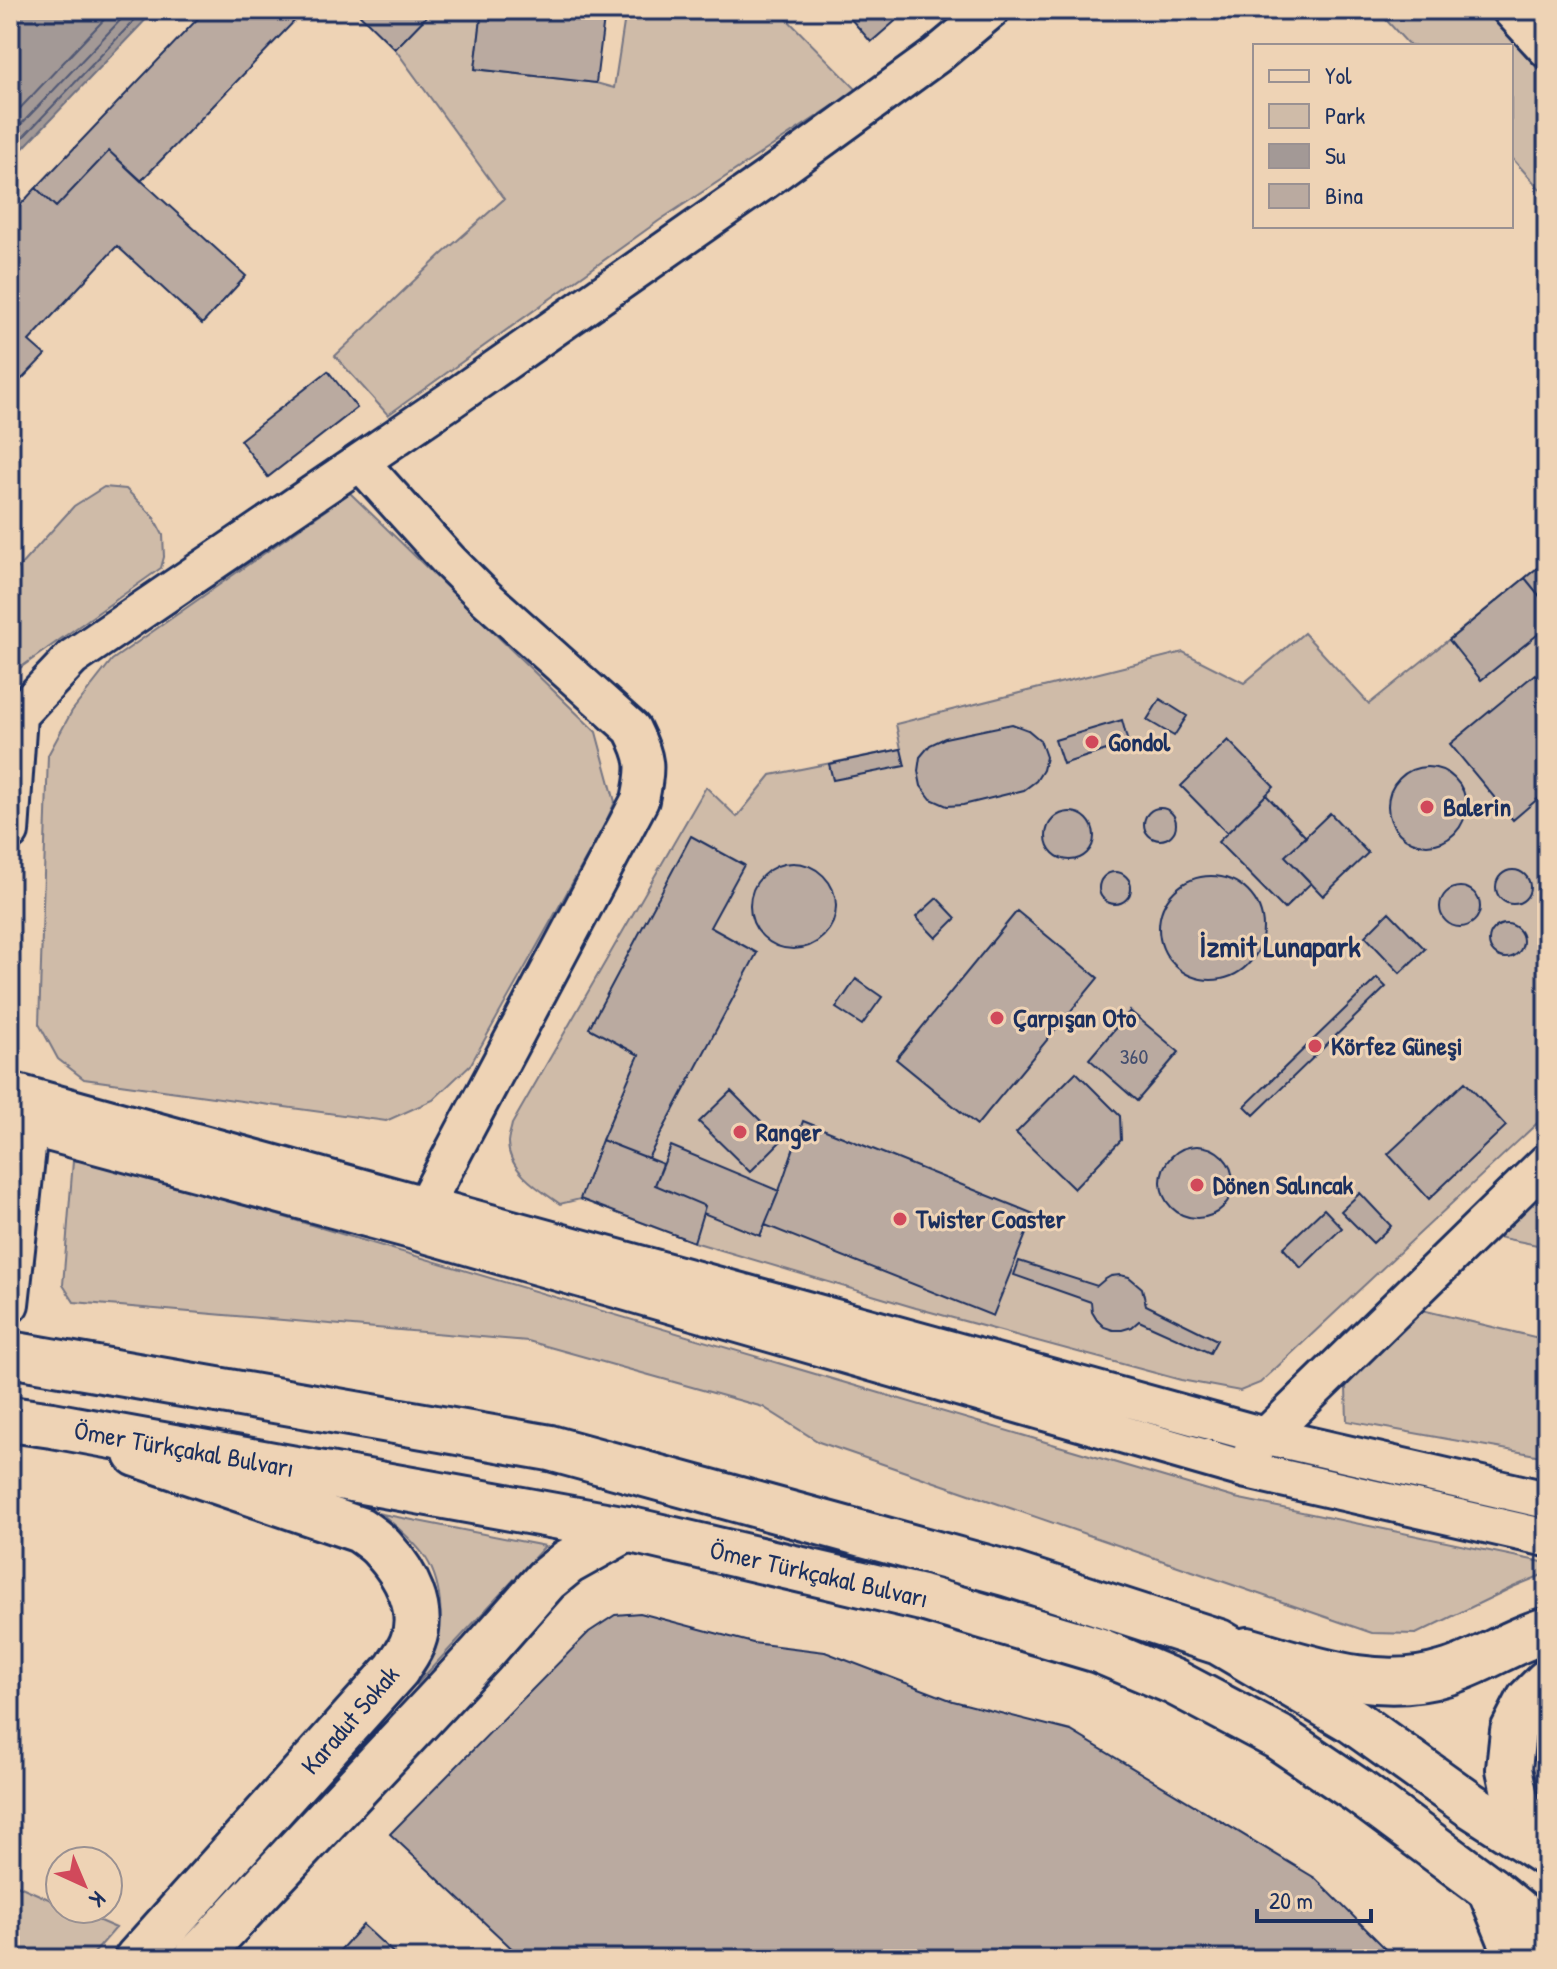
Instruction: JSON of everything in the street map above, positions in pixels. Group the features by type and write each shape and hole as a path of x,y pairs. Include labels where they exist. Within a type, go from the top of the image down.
{"main road":[{"name":"Ömer Türkçakal Bulvarı","path":"10,1354 550,1448 1009,1574 1219,1642 1353,1721 1469,1804 1547,1854"},
{"name":"Ömer Türkçakal Bulvarı","path":"31,1422 627,1529 936,1601 1098,1650 1174,1682 1278,1737 1358,1791 1490,1889 1547,1936"},
{"name":"Karadut Sokak","path":"31,1422 360,1530 382,1547 400,1570 412,1594 416,1618 413,1641 397,1669 137,1959"},
{"name":"Karadut Sokak","path":"196,1959 481,1654 546,1580 568,1562 627,1529"},
{"path":"1219,1642 1327,1673 1366,1680 1409,1681 1474,1663 1530,1635 1547,1630"},
{"path":"1547,1682 1529,1700 1513,1731 1509,1769 1517,1806 1547,1854"},
{"path":"1490,1889 1514,1948 1514,1959"}],"street":[{"path":"10,832 18,715 72,658 764,181 937,55 991,10"},
{"path":"1511,10 1547,49"},
{"path":"360,462 485,597 632,729 644,752 646,774 640,800 418,1218"},
{"path":"10,1304 18,1101 418,1218 1236,1467 1547,1538"},
{"path":"1236,1467 1547,1162"},
{"path":"418,1218 1268,1435 1547,1500"}],"green space":[{"path":"433,10 482,10 475,69 596,83 614,88 626,10 778,10 857,90 660,220 388,415 335,356 504,199 395,49"},
{"path":"1377,10 1485,10 1547,79 1547,197 1513,159 1513,44 1408,44"},
{"path":"104,487 126,489 153,516 163,535 161,568 10,675 10,577 74,506"},
{"path":"350,493 596,732 615,802 471,1064 433,1100 386,1121 84,1079 58,1059 39,1024 48,755 72,711 112,660"},
{"path":"1547,560 1547,1114 1260,1383 1240,1391 1181,1380 916,1308 694,1242 580,1199 560,1204 526,1179 513,1162 508,1143 512,1124 706,787 737,817 771,775 901,749 896,724 1183,652 1244,683 1304,633 1369,704"},
{"path":"91,1160 1235,1498 1547,1563 1547,1573 1416,1634 1372,1633 819,1442 763,1407 528,1341 74,1302 63,1285 73,1161"},
{"path":"1547,1189 1547,1247 1497,1237"},
{"path":"1422,1310 1547,1340 1547,1360 1537,1410 1547,1413 1547,1457 1347,1421 1346,1387 1359,1370"},
{"path":"382,1514 545,1546 416,1685 430,1660 440,1627 438,1588 423,1554"},
{"path":"10,1882 44,1897 44,1925 109,1925 116,1928 89,1959 10,1959"}],"water":[{"path":"10,10 155,10 10,162"}],"building":[{"path":"206,10 305,10 141,181 109,151 56,207 36,188"},
{"path":"355,10 433,10 395,49"},
{"path":"482,10 605,10 596,83 475,69"},
{"path":"843,10 908,10 871,42"},
{"path":"109,151 246,276 202,324 117,246 29,341 45,355 22,379 10,369 10,216 36,188 56,207"},
{"path":"328,371 357,408 268,477 240,440"},
{"path":"1547,560 1547,605 1525,578"},
{"path":"1525,578 1547,605 1547,627 1481,680 1449,640"},
{"path":"1535,674 1547,688 1547,791 1513,820 1450,744"},
{"path":"1160,699 1187,716 1174,736 1147,720"},
{"name":"Gondol","path":"1122,720 1128,743 1063,764 1055,740"},
{"path":"1012,724 1028,730 1040,740 1046,757 1036,781 1024,790 963,805 947,806 931,799 921,786 918,771 920,757 930,745 945,738"},
{"path":"1228,740 1274,787 1227,833 1181,786"},
{"path":"901,749 905,766 833,780 829,764"},
{"name":"Balerin","path":"1427,767 1442,770 1455,778 1463,791 1466,806 1463,821 1455,834 1442,842 1427,845 1412,842 1399,834 1391,821 1388,806 1391,791 1399,778 1412,770"},
{"path":"1266,795 1306,837 1285,856 1311,883 1284,909 1218,842"},
{"path":"1160,808 1171,813 1176,824 1171,835 1160,840 1149,835 1144,824 1149,813"},
{"path":"1070,812 1087,819 1094,836 1087,853 1070,860 1053,853 1046,836 1053,819"},
{"path":"1330,813 1368,853 1323,896 1285,856"},
{"path":"691,836 744,865 710,927 757,953 648,1158 602,1140 639,1055 589,1028"},
{"path":"793,863 810,866 824,875 833,889 836,906 833,923 824,937 810,946 793,949 776,946 762,937 753,923 750,906 753,889 762,875 776,866"},
{"path":"1513,870 1525,875 1530,887 1525,899 1513,904 1501,899 1496,887 1501,875"},
{"path":"1115,872 1126,877 1131,888 1126,899 1115,904 1104,899 1099,888 1104,877"},
{"path":"1211,876 1231,880 1248,891 1259,908 1263,928 1259,948 1248,965 1231,976 1211,980 1191,976 1174,965 1163,948 1159,928 1163,908 1174,891 1191,880"},
{"path":"1460,887 1474,893 1480,907 1474,921 1460,927 1446,921 1440,907 1446,893"},
{"path":"937,898 956,918 936,938 916,917"},
{"name":"Çarpışan Oto","path":"1017,911 1098,978 977,1125 896,1059"},
{"path":"1389,912 1425,949 1400,973 1365,936"},
{"path":"1506,924 1518,929 1523,941 1518,953 1506,958 1494,953 1489,941 1494,929"},
{"name":"Körfez Güneşi","path":"1377,978 1386,987 1254,1115 1245,1106"},
{"path":"856,979 882,997 862,1025 836,1008"},
{"path":"1130,1011 1179,1052 1137,1101 1089,1059"},
{"path":"1076,1072 1120,1116 1121,1140 1074,1189 1016,1133"},
{"path":"1465,1082 1506,1126 1429,1199 1388,1154"},
{"name":"Ranger","path":"731,1091 781,1141 750,1172 699,1122"},
{"name":"Twister Coaster","path":"803,1121 1034,1214 993,1316 765,1225"},
{"path":"602,1140 663,1164 655,1185 705,1206 694,1242 580,1199"},
{"path":"671,1146 779,1191 760,1236 703,1213 705,1206 655,1185"},
{"name":"Dönen Salıncak","path":"1197,1146 1217,1152 1227,1162 1233,1182 1227,1202 1217,1212 1197,1218 1177,1212 1167,1202 1161,1182 1167,1162 1177,1152"},
{"path":"1360,1193 1391,1226 1373,1243 1341,1211"},
{"path":"1324,1209 1342,1228 1301,1268 1283,1248"},
{"path":"1019,1261 1097,1286 1111,1276 1129,1277 1142,1288 1146,1305 1217,1340 1210,1353 1139,1321 1122,1330 1104,1327 1092,1312 1091,1302 1014,1275"},
{"path":"640,1613 753,1643 825,1652 953,1701 1071,1731 1315,1878 1396,1959 523,1959 390,1834 589,1632 615,1615"},
{"path":"363,1925 400,1959 332,1959"}],"place":[{"name":"Gondol","path":"1092,742"},
{"name":"Balerin","path":"1427,807"},
{"name":"Çarpışan Oto","path":"997,1018"},
{"name":"Körfez Güneşi","path":"1315,1046"},
{"name":"Ranger","path":"740,1132"},
{"name":"Dönen Salıncak","path":"1197,1185"},
{"name":"Twister Coaster","path":"900,1219"}],"district":[{"name":"İzmit Lunapark","path":"1280,947"}]}
